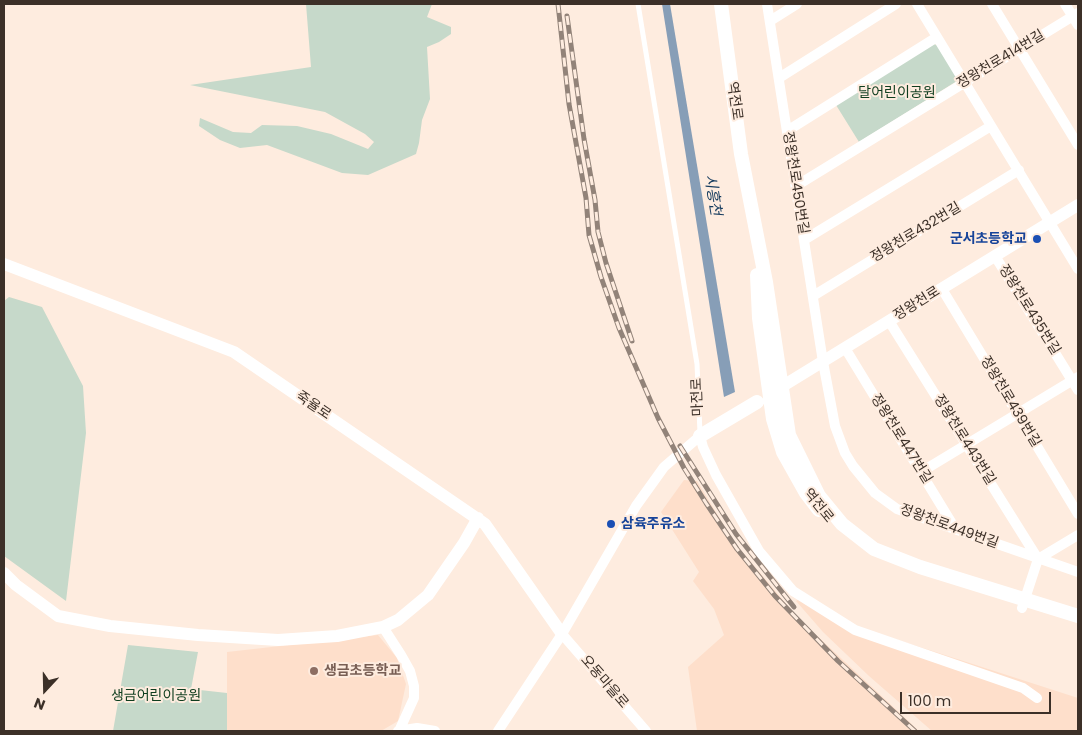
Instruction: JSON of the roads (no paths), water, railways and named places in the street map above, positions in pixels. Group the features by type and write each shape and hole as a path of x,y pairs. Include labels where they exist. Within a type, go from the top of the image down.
{"main road":[{"name":"역전로","path":"720,4 741,154 766,282 789,435 819,496 842,524 874,549 1078,625"},
{"name":"역전로","path":"755,227 759,318 772,419 792,468 806,493 822,514 842,533 878,559 914,574 1078,616"},
{"path":"700,436 756,402"}],"street":[{"name":"정왕천로450번길","path":"768,4 823,362"},
{"path":"770,21 798,4"},
{"path":"779,78 896,4"},
{"path":"917,4 1078,268"},
{"path":"992,4 1078,145"},
{"path":"1065,4 1076,18"},
{"name":"정왕천로414번길","path":"796,186 1019,49 1076,18"},
{"path":"787,131 937,37"},
{"path":"804,240 991,126"},
{"name":"정왕천로432번길","path":"813,296 1019,170"},
{"name":"정왕천로","path":"756,402 1078,205"},
{"name":"정왕천로435번길","path":"995,256 1075,379 1078,390"},
{"name":"죽율로","path":"4,264 234,352 485,524 562,634"},
{"name":"정왕천로439번길","path":"942,289 1078,514"},
{"name":"정왕천로443번길","path":"889,321 1038,559"},
{"name":"정왕천로447번길","path":"845,348 956,530"},
{"name":"정왕천로449번길","path":"823,362 839,438 845,453 875,492 897,508 1078,572"},
{"path":"921,472 1075,379"},
{"name":"마전로","path":"498,731 562,634 636,506 664,467 700,436"},
{"path":"700,436 702,447 716,475 759,551 793,591 855,630 1023,688 1037,698"},
{"path":"4,573 16,585 58,616 110,626 198,635 278,640 337,636 383,628 398,620 428,595 464,543 478,518"},
{"path":"1023,603 1038,559 1078,535"},
{"path":"383,628 410,671 414,686 414,698 398,731"},
{"name":"오동마을로","path":"562,634 646,731"},
{"path":"398,731 417,728 436,731"}],"lane":[{"name":"마전로","path":"638,4 698,364 700,436"}],"water":[{"path":"662,4 670,4 735,392 724,397"}],"railway":[{"path":"558,4 569,104 586,198 589,235 619,328 658,418 684,468 706,503 737,549 775,596 838,661 915,731"},
{"path":"567,16 584,139 595,200 598,232 606,263 632,341"},
{"path":"680,446 736,534 794,607"}],"place":[{"name":"군서초등학교","path":"1037,239"},
{"name":"삼육주유소","path":"611,524"},
{"name":"생금초등학교","path":"314,671"}],"park label":[{"name":"달어린이공원","path":"897,93"},
{"name":"생금어린이공원","path":"156,696"}],"water label":[{"name":"시흥천","path":"712,195"}]}
